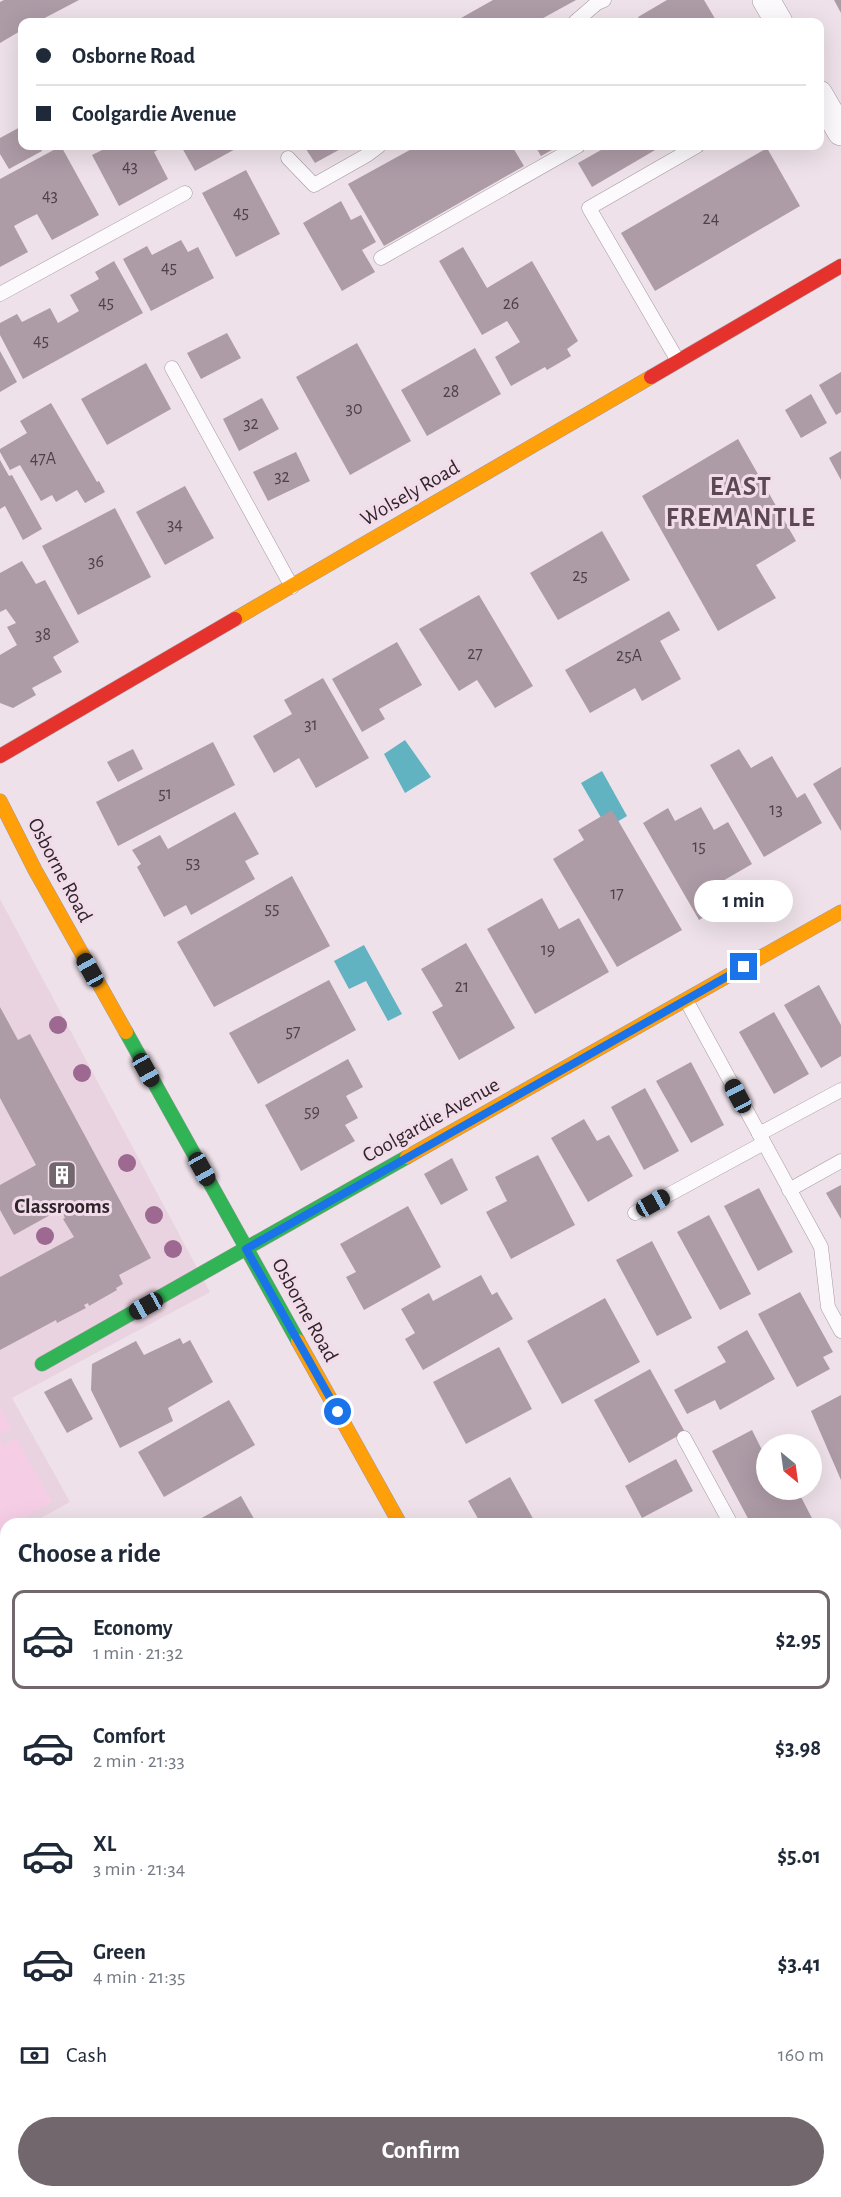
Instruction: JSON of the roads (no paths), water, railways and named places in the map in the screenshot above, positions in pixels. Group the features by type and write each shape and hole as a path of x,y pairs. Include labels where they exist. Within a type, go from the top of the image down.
{"street":[{"path":"766,0 777,18"},
{"path":"824,103 841,132"},
{"name":"Wolsely Road","path":"0,756 841,266"},
{"name":"Osborne Road","path":"0,801 35,870 397,1518"},
{"name":"Coolgardie Avenue","path":"42,1364 841,912"}],"lane":[{"path":"580,18 604,0"},
{"path":"288,158 314,185 374,150"},
{"path":"381,258 571,150"},
{"path":"678,361 589,208 690,150"},
{"path":"0,294 185,194"},
{"path":"172,368 292,586"},
{"path":"686,1000 821,1247 828,1307 841,1331"},
{"path":"635,1213 762,1139 841,1089"},
{"path":"789,1190 841,1161"},
{"path":"684,1438 728,1518"}],"water":[{"path":"405,740 431,777 405,793 384,754"},
{"path":"602,771 627,816 607,828 581,783"},
{"path":"364,945 402,1014 388,1021 366,981 349,989 334,961"}],"place":[{"name":"Classrooms","path":"62,1175"}],"district":[{"name":"EAST FREMANTLE","path":"741,502"}]}
